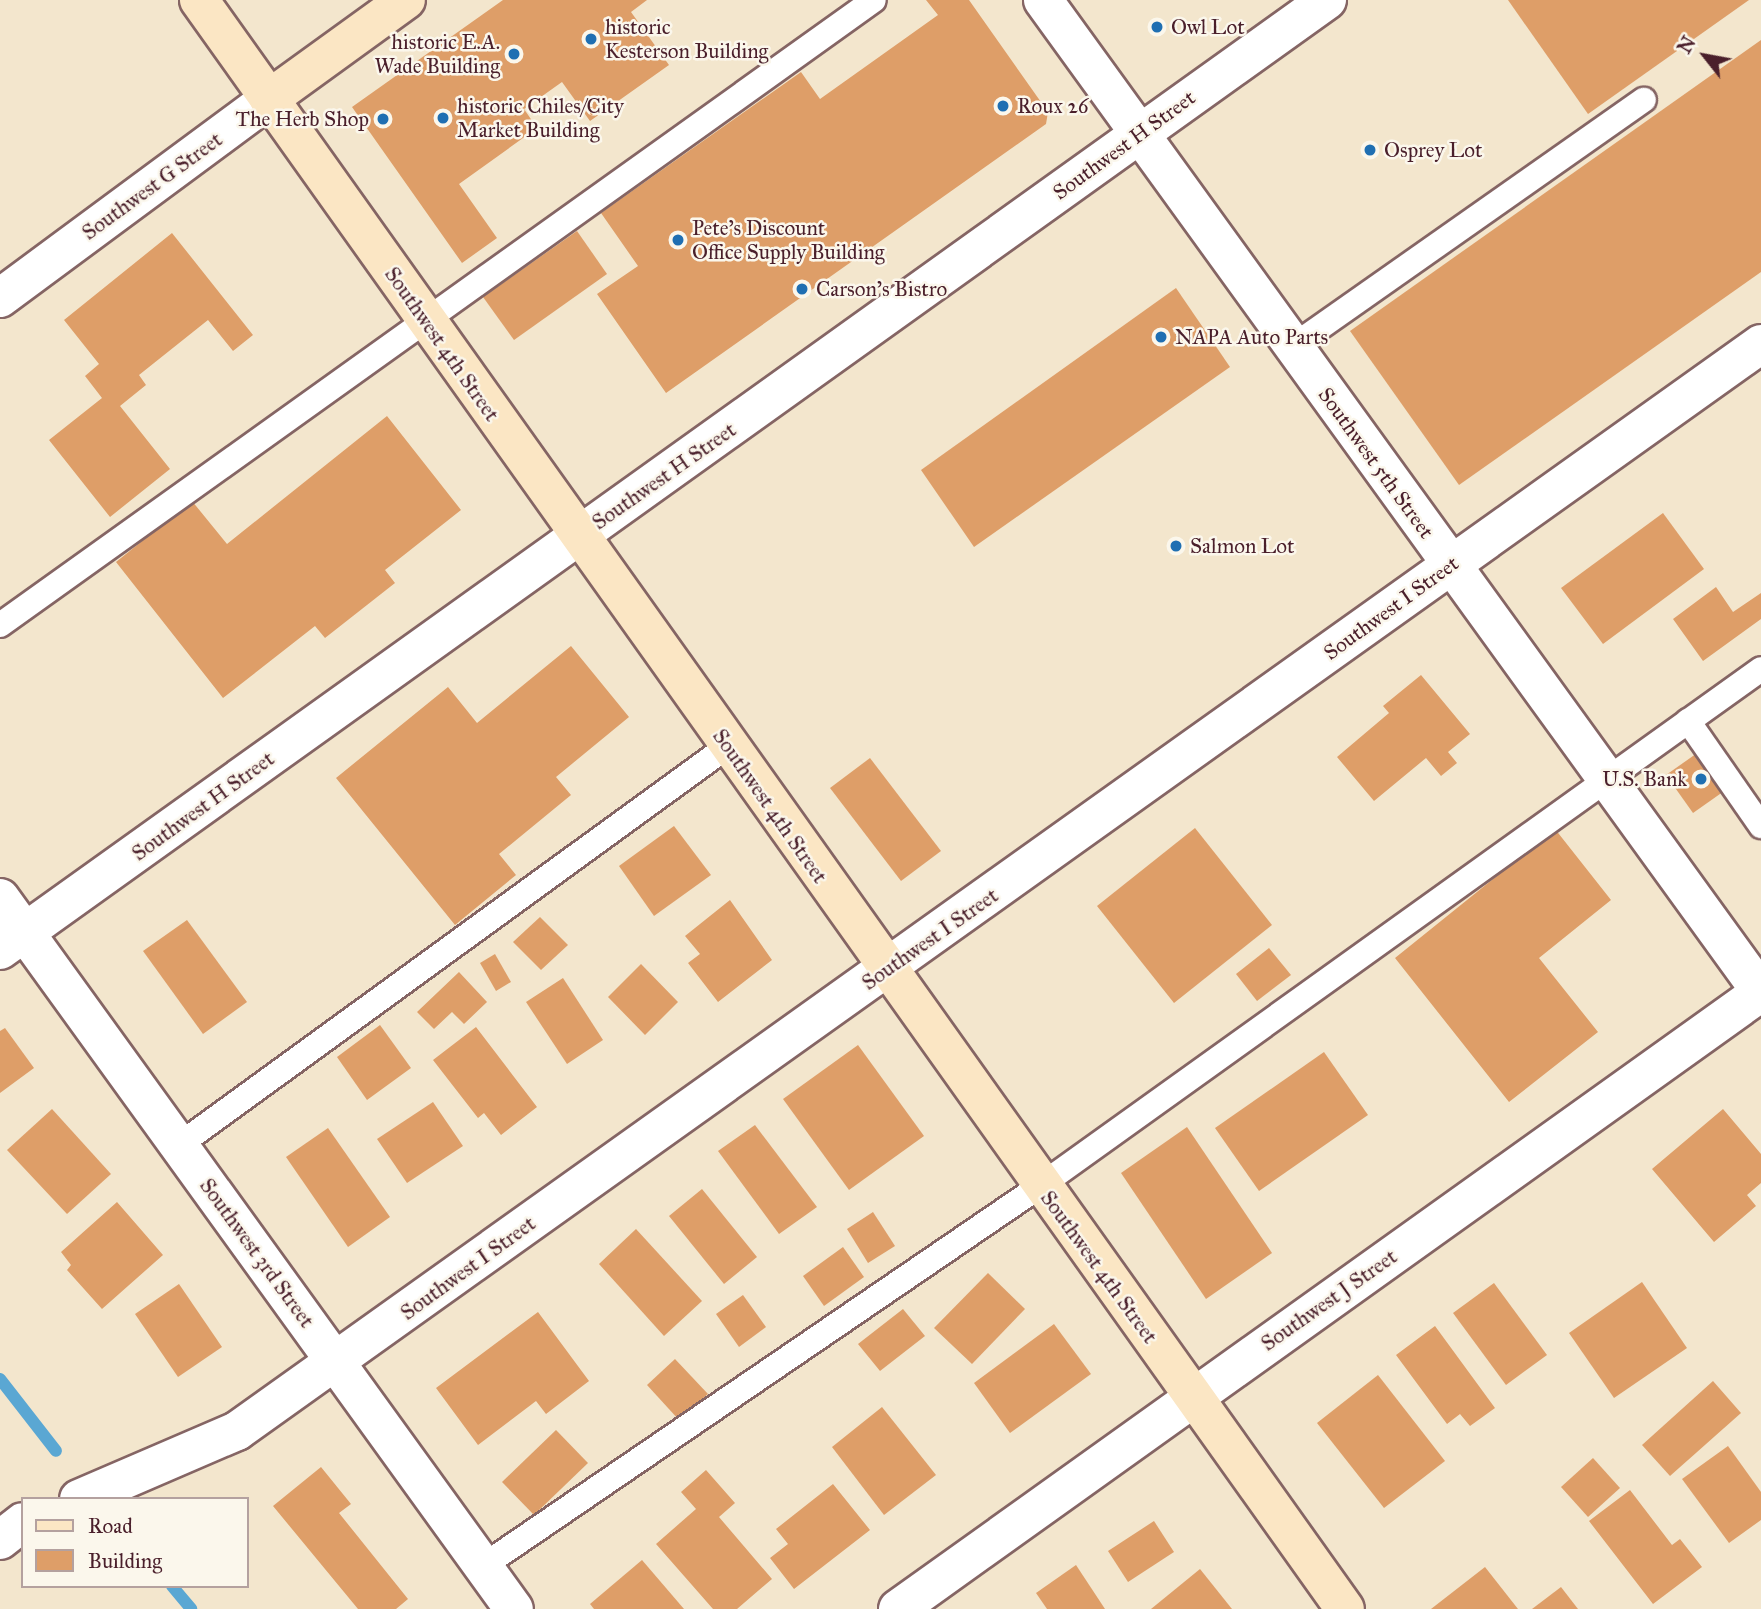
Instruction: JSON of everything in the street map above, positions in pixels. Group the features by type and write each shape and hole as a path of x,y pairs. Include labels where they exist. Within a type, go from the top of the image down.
{"street":[{"name":"Southwest 4th Street","path":"199,0 1040,1186 1345,1609"},
{"name":"Southwest G Street","path":"0,298 406,0"},
{"name":"Southwest 5th Street","path":"1043,0 1450,565 1609,778 1761,992"},
{"name":"Southwest H Street","path":"12,942 1327,0"},
{"name":"Southwest I Street","path":"84,1497 237,1431 887,970 1761,344"},
{"name":"Southwest 3rd Street","path":"0,898 12,942 179,1145 514,1609"},
{"name":"Southwest J Street","path":"898,1609 1761,992"},
{"path":"0,1540 21,1524"}],"lane":[{"path":"0,625 874,0"},
{"path":"1292,347 1644,100"},
{"path":"483,1566 1040,1186 1761,669"},
{"path":"1688,722 1761,826"},
{"path":"179,1145 728,746"}],"building":[{"path":"503,0 647,0 631,12 669,65 590,121 562,82 524,109 537,128 459,184 497,238 462,263 352,107"},
{"path":"926,0 969,0 1048,112 1046,124 666,393 597,294 638,266 601,213 801,72 820,99 938,15"},
{"path":"1508,0 1749,0 1588,114"},
{"path":"1761,40 1761,272 1459,485 1350,331"},
{"path":"577,231 607,274 514,340 483,297"},
{"path":"172,233 253,335 233,351 208,320 139,375 146,385 120,406 170,469 110,517 49,440 102,398 85,376 99,364 64,320"},
{"path":"1176,288 1230,367 974,547 921,470"},
{"path":"387,416 461,510 385,570 395,583 325,638 315,626 223,698 116,562 192,501 227,544"},
{"path":"1663,513 1704,569 1603,644 1561,588"},
{"path":"1716,587 1733,612 1761,593 1761,619 1703,661 1673,619"},
{"path":"571,646 629,717 556,777 571,795 499,854 516,875 455,925 336,778 448,687 477,723"},
{"path":"1421,675 1470,734 1448,752 1457,763 1441,776 1426,758 1374,801 1337,757 1389,713 1383,706"},
{"name":"U.S. Bank","path":"1710,744 1737,782 1693,813 1666,775"},
{"path":"870,758 941,851 901,881 830,788"},
{"path":"674,826 711,875 654,916 619,866"},
{"path":"1195,828 1272,925 1174,1003 1097,906"},
{"path":"1555,829 1611,900 1539,958 1598,1032 1509,1102 1395,958"},
{"path":"730,900 772,960 718,1002 688,963 700,954 685,936"},
{"path":"540,917 568,945 541,970 513,942"},
{"path":"187,920 247,1002 203,1034 143,951"},
{"path":"1269,948 1291,975 1257,1001 1236,974"},
{"path":"495,954 511,982 496,991 480,963"},
{"path":"641,964 678,1002 645,1035 608,997"},
{"path":"459,972 487,1002 464,1024 452,1012 434,1029 417,1012"},
{"path":"563,978 603,1040 567,1064 526,1002"},
{"path":"380,1025 411,1068 367,1100 337,1057"},
{"path":"476,1027 537,1107 501,1135 484,1113 478,1118 433,1060"},
{"path":"5,1028 34,1068 0,1093 0,1031"},
{"path":"858,1045 924,1136 849,1190 783,1099"},
{"path":"1324,1052 1368,1115 1259,1191 1215,1128"},
{"path":"433,1102 463,1146 407,1183 377,1139"},
{"path":"52,1109 111,1174 67,1214 7,1150"},
{"path":"1723,1109 1761,1154 1761,1183 1747,1195 1756,1206 1714,1242 1652,1169"},
{"path":"755,1125 817,1207 779,1234 718,1151"},
{"path":"1187,1127 1272,1253 1206,1299 1121,1173"},
{"path":"328,1128 390,1217 348,1247 286,1157"},
{"path":"702,1189 757,1257 724,1284 669,1216"},
{"path":"117,1202 163,1255 102,1309 67,1270 71,1265 61,1252"},
{"path":"873,1212 895,1246 868,1263 847,1229"},
{"path":"636,1229 702,1301 664,1336 599,1264"},
{"path":"843,1247 864,1277 824,1306 803,1276"},
{"path":"988,1273 1025,1309 972,1364 934,1328"},
{"path":"1642,1282 1687,1348 1614,1398 1569,1333"},
{"path":"1494,1283 1547,1355 1506,1385 1453,1313"},
{"path":"179,1284 222,1347 178,1377 135,1314"},
{"path":"743,1295 766,1327 739,1347 716,1314"},
{"path":"903,1309 925,1336 880,1371 858,1344"},
{"path":"538,1312 589,1381 546,1414 536,1401 478,1445 436,1388"},
{"path":"1054,1324 1091,1374 1010,1433 974,1383"},
{"path":"1435,1326 1495,1408 1470,1426 1460,1414 1447,1424 1396,1355"},
{"path":"675,1359 708,1394 679,1420 647,1385"},
{"path":"1378,1375 1445,1461 1384,1508 1317,1423"},
{"path":"1713,1381 1741,1413 1670,1476 1642,1445"},
{"path":"882,1407 936,1475 884,1515 832,1447"},
{"path":"556,1430 588,1463 534,1515 502,1482"},
{"path":"1728,1446 1761,1492 1761,1520 1729,1543 1682,1479"},
{"path":"1593,1458 1620,1488 1588,1517 1561,1487"},
{"path":"321,1467 351,1504 339,1513 408,1599 396,1609 358,1609 273,1506"},
{"path":"706,1470 735,1503 719,1517 772,1579 737,1609 713,1609 656,1544 696,1509 681,1492"},
{"path":"833,1484 870,1530 794,1589 770,1558 788,1544 776,1529"},
{"path":"1630,1490 1672,1545 1680,1539 1702,1567 1653,1604 1589,1521"},
{"path":"1154,1521 1174,1552 1128,1582 1108,1551"},
{"path":"642,1560 684,1609 594,1609 590,1604"},
{"path":"1076,1565 1105,1609 1047,1609 1036,1593"},
{"path":"1485,1567 1518,1609 1431,1609"},
{"path":"1200,1569 1232,1609 1151,1609"},
{"path":"1561,1587 1578,1609 1532,1609"}],"waterway":[{"path":"0,1379 56,1451"},
{"path":"174,1588 191,1609"}],"place":[{"name":"Owl Lot","path":"1157,27"},
{"name":"historic Kesterson Building","path":"591,39"},
{"name":"historic E.A. Wade Building","path":"514,54"},
{"name":"Roux 26","path":"1003,106"},
{"name":"historic Chiles/City Market Building","path":"443,118"},
{"name":"The Herb Shop","path":"383,119"},
{"name":"Osprey Lot","path":"1370,150"},
{"name":"Pete's Discount Office Supply Building","path":"678,240"},
{"name":"Carson's Bistro","path":"802,289"},
{"name":"NAPA Auto Parts","path":"1161,337"},
{"name":"Salmon Lot","path":"1176,546"},
{"name":"U.S. Bank","path":"1701,779"}]}
